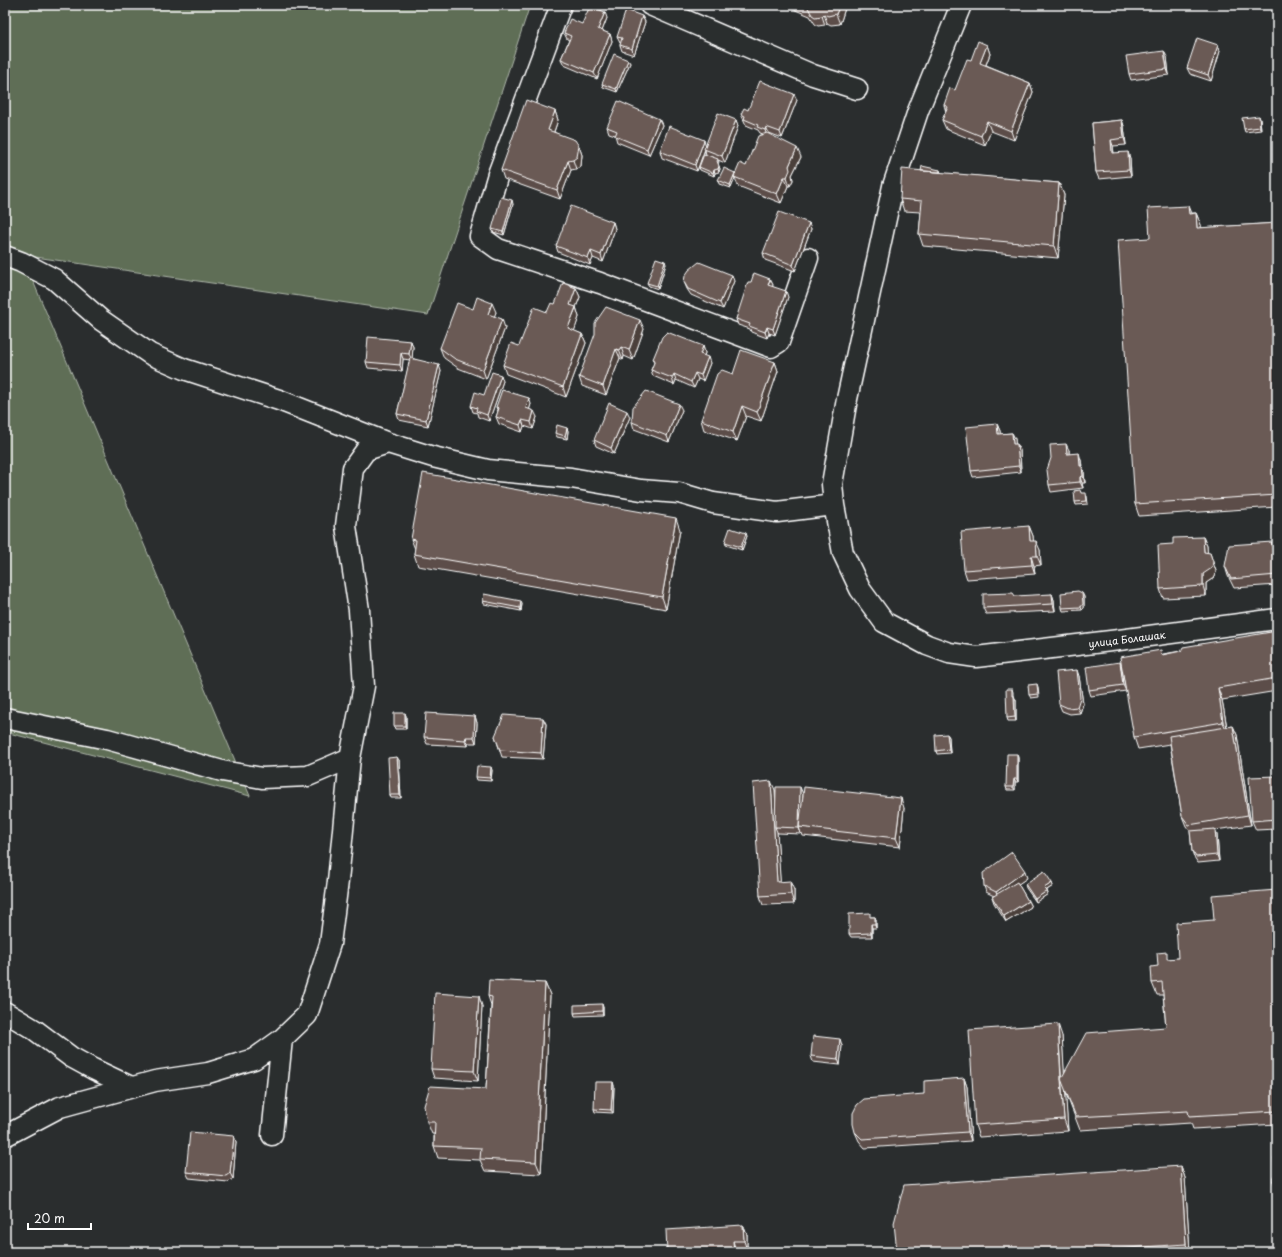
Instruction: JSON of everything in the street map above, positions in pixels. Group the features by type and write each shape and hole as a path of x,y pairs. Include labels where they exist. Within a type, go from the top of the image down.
{"street":[{"path":"562,5 498,174 480,236 498,249 600,283 771,347 779,342 808,258"},
{"path":"650,5 813,75 857,89"},
{"name":"улица Болашак","path":"961,5 918,110 893,186 847,399 832,484 834,505 843,552 860,589 884,622 927,645 949,653 976,657 1277,619"},
{"path":"5,256 21,262 54,279 101,320 150,354 184,369 278,400 388,443 433,457 488,470 571,478 641,490 679,493 713,503 777,512 834,505"},
{"path":"5,1136 60,1107 155,1081 208,1073 254,1058 282,1039 307,1016 330,944 338,881 350,758 364,686 359,610 346,526 353,468 366,450 388,443"},
{"path":"5,718 107,739 222,771 262,778 308,776 350,758"},
{"path":"5,1012 35,1030 71,1057 131,1087"},
{"path":"272,1135 282,1039"}],"green space":[{"path":"5,5 530,5 428,315 22,255 250,796 5,732"}],"building":[{"path":"803,5 840,5 836,14 828,16 824,14 822,16 815,17 812,15 807,6"},
{"path":"590,6 605,12 598,29 610,34 594,73 561,59 571,36 564,33 570,19 582,24"},
{"path":"626,10 642,16 632,49 620,45 622,38 617,37"},
{"path":"1197,38 1218,45 1208,75 1187,68"},
{"path":"978,41 987,45 980,63 1030,83 1011,131 987,121 981,136 942,120 948,107 944,105 950,88 955,90 967,59 971,60"},
{"path":"1164,51 1167,69 1129,74 1126,56"},
{"path":"614,54 628,60 616,89 602,84"},
{"path":"760,81 794,94 780,132 766,127 765,130 757,127 758,125 744,119 745,116 741,114 744,108 748,110"},
{"path":"526,100 555,111 548,130 575,140 579,146 577,157 568,161 557,190 501,170"},
{"path":"618,101 659,119 647,149 615,136 617,131 607,127"},
{"path":"718,113 736,120 722,156 704,149"},
{"path":"1259,116 1260,127 1244,129 1242,118"},
{"path":"1122,120 1124,138 1111,140 1112,153 1128,152 1129,170 1096,172 1092,123"},
{"path":"669,126 704,140 695,165 660,151"},
{"path":"767,133 797,148 789,166 790,170 787,177 784,177 777,194 734,177 740,163 746,166 758,136"},
{"path":"704,154 718,159 718,169 714,170 713,173 699,167"},
{"path":"922,166 940,170 940,172 921,171"},
{"path":"724,168 735,173 730,185 718,180"},
{"path":"902,169 1059,183 1054,246 919,234 922,201 900,199"},
{"path":"501,197 512,200 503,232 492,229"},
{"path":"571,206 613,222 601,255 591,251 588,258 556,246"},
{"path":"1188,206 1189,214 1196,213 1197,228 1277,223 1277,495 1135,504 1118,240 1150,238 1148,208"},
{"path":"779,212 809,223 793,265 763,253"},
{"path":"656,258 665,261 657,286 647,283"},
{"path":"699,262 732,275 720,303 688,289 684,282 685,276 689,270"},
{"path":"754,273 770,279 768,285 786,291 773,329 767,327 765,332 736,319 748,282 751,282"},
{"path":"563,283 576,288 570,305 576,307 568,328 582,334 563,387 503,365 511,343 519,346 534,307 547,312 551,303 555,304"},
{"path":"477,297 492,303 488,314 502,319 483,370 455,359 440,348 457,303 473,309"},
{"path":"606,307 640,320 629,350 621,347 619,350 616,349 603,386 579,377 595,334 595,323"},
{"path":"667,332 703,346 700,354 708,357 701,375 695,373 691,382 674,374 672,378 651,370 655,360 653,359 662,337"},
{"path":"368,337 411,341 409,354 401,353 400,365 366,362"},
{"path":"741,350 775,362 757,412 742,406 733,432 701,420 717,374 722,370 733,374"},
{"path":"410,358 439,365 426,420 397,414"},
{"path":"492,372 501,375 487,415 476,411 477,408 471,406 475,392 484,395"},
{"path":"502,390 529,398 526,408 534,411 531,422 522,420 520,425 496,417 499,408 496,407"},
{"path":"646,391 679,404 667,436 632,422 633,407"},
{"path":"609,403 627,411 611,448 594,440"},
{"path":"997,424 998,434 1012,433 1013,444 1017,444 1019,466 971,471 966,427"},
{"path":"557,425 567,428 565,436 555,433"},
{"path":"1066,444 1067,454 1079,453 1080,466 1082,466 1083,476 1080,477 1080,482 1049,485 1047,470 1051,458 1050,445"},
{"path":"423,473 676,518 662,597 414,554 416,540 411,539"},
{"path":"1080,490 1081,493 1086,493 1087,501 1075,502 1074,491"},
{"path":"1029,526 1030,541 1036,541 1037,556 1031,556 1032,565 964,570 961,532"},
{"path":"730,528 746,533 741,547 725,542"},
{"path":"1203,537 1204,552 1210,553 1213,562 1212,568 1203,574 1203,586 1160,589 1158,545 1173,544 1173,538"},
{"path":"1272,542 1273,556 1277,556 1277,575 1231,579 1225,566 1229,545"},
{"path":"1078,591 1082,593 1083,604 1081,607 1062,608 1061,593"},
{"path":"1013,593 1015,596 1052,594 1053,604 983,608 983,594"},
{"path":"484,594 521,601 520,608 483,601"},
{"path":"1277,631 1277,678 1218,688 1223,722 1134,737 1120,657 1161,650 1162,655 1181,651 1183,647"},
{"path":"1120,662 1123,685 1089,690 1086,667"},
{"path":"1077,670 1080,698 1077,707 1068,708 1059,704 1056,672"},
{"path":"1037,684 1038,694 1029,695 1028,685"},
{"path":"1006,689 1012,689 1012,696 1014,696 1015,717 1007,718"},
{"path":"394,713 405,713 405,726 394,726"},
{"path":"426,713 475,716 474,737 466,737 465,740 424,737"},
{"path":"504,715 543,718 541,753 500,750 495,736"},
{"path":"1233,726 1248,815 1189,825 1182,816 1169,736"},
{"path":"947,734 949,749 936,751 935,735"},
{"path":"1007,754 1017,754 1017,779 1014,779 1013,787 1006,787"},
{"path":"397,757 400,795 390,795 388,758"},
{"path":"477,766 491,767 490,778 476,777"},
{"path":"1277,776 1277,819 1252,821 1249,777"},
{"path":"771,781 777,882 790,881 791,894 760,896 753,783"},
{"path":"776,787 800,787 799,828 775,827"},
{"path":"804,787 901,798 896,838 799,827"},
{"path":"1215,829 1217,855 1196,857 1192,851 1190,831"},
{"path":"1012,852 1025,871 996,892 984,886 983,873"},
{"path":"1044,871 1052,883 1044,888 1047,891 1035,899 1025,884"},
{"path":"1017,882 1028,901 1004,916 992,897"},
{"path":"1277,890 1277,1111 1189,1116 1188,1111 1076,1117 1061,1079 1086,1033 1166,1027 1162,982 1152,983 1151,967 1158,966 1157,953 1167,952 1167,959 1178,958 1176,923 1214,920 1212,895"},
{"path":"870,913 870,917 875,917 875,924 871,924 871,933 849,934 849,914"},
{"path":"489,980 545,983 536,1162 480,1159 481,1148 434,1146 435,1122 427,1122 424,1106 430,1086 486,1089 492,997 488,996"},
{"path":"435,993 479,996 474,1071 431,1069"},
{"path":"602,1004 602,1011 574,1013 574,1005"},
{"path":"1058,1024 1064,1119 975,1125 969,1030"},
{"path":"813,1036 840,1039 838,1059 811,1056"},
{"path":"964,1078 968,1132 862,1139 855,1132 853,1113 857,1105 864,1099 924,1094 924,1081"},
{"path":"595,1082 613,1082 611,1110 594,1109"},
{"path":"190,1132 234,1136 230,1173 226,1176 186,1172"},
{"path":"1274,1158 1277,1158 1277,1185 1273,1181 1275,1174"},
{"path":"1181,1166 1186,1244 1071,1252 897,1252 894,1223 904,1185"},
{"path":"743,1225 744,1241 733,1241 734,1252 667,1252 666,1230"},
{"path":"637,1251 638,1252 626,1252"}]}
